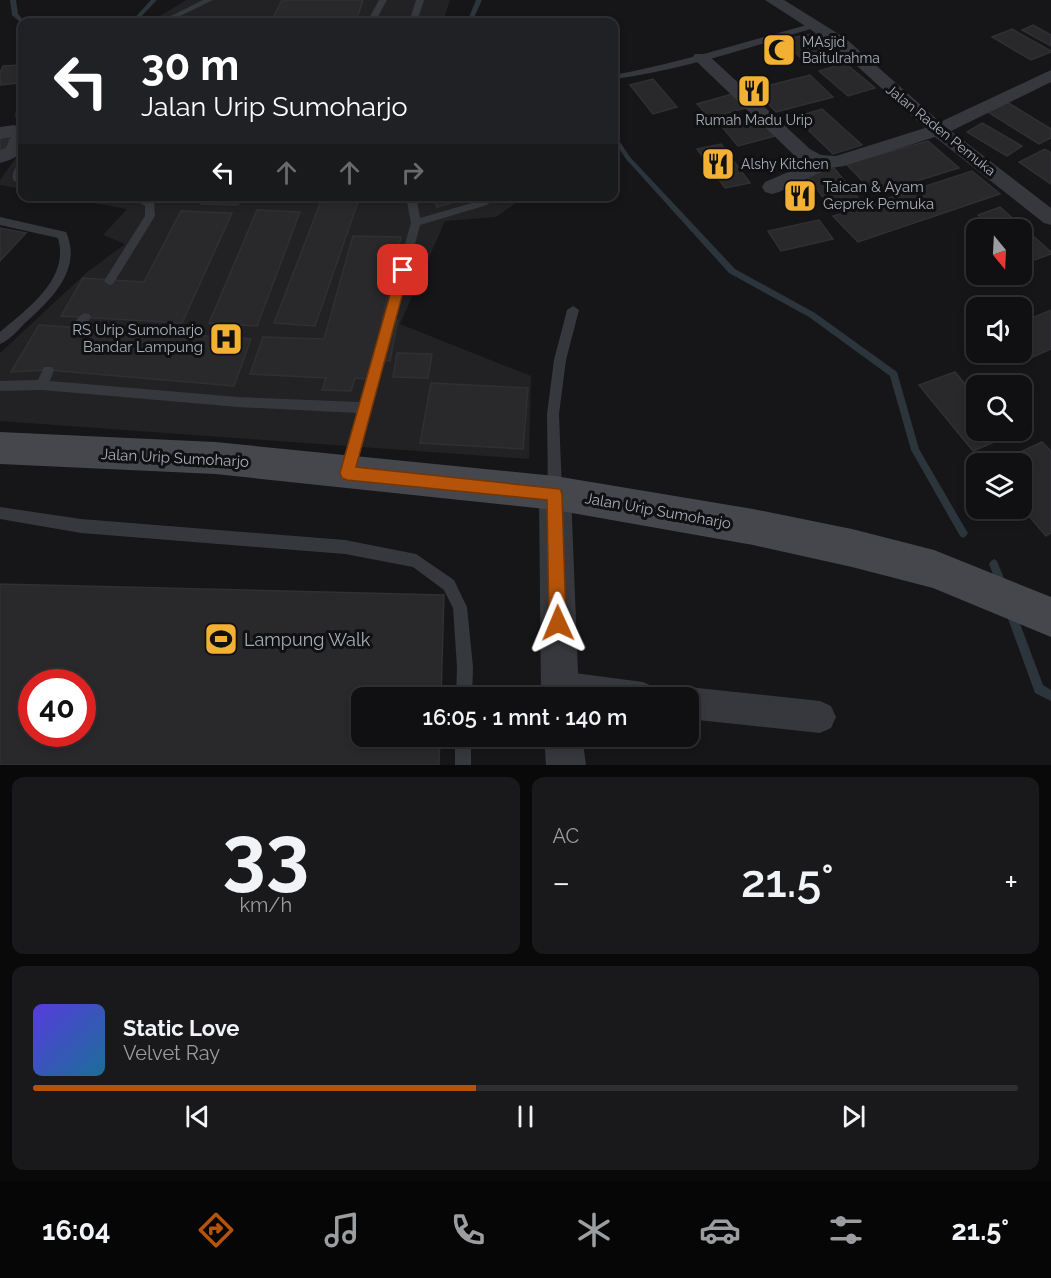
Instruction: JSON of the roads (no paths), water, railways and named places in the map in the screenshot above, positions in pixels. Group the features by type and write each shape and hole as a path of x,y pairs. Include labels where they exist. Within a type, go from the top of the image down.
{"main road":[{"name":"Jalan Urip Sumoharjo","path":"0,448 216,458 555,494 753,527 852,548 934,569 1051,617"}],"street":[{"name":"Jalan Raden Pemuka","path":"776,0 839,41 938,130 1051,218"},
{"path":"701,57 802,153 813,160 825,163 837,162 938,130 1051,75"},
{"path":"0,133 18,132"},
{"path":"0,158 13,152 18,142"},
{"path":"772,188 825,163"},
{"path":"555,494 560,687"},
{"path":"699,704 820,717"},
{"path":"565,747 566,765"}],"lane":[{"path":"172,18 209,0"},
{"path":"373,18 383,0"},
{"path":"414,18 420,0"},
{"path":"618,76 645,72 814,25"},
{"path":"109,281 150,216 150,204 144,201"},
{"path":"347,473 416,224 412,201"},
{"path":"416,224 486,201"},
{"path":"0,221 62,235 68,247 67,263 48,295 0,339"},
{"path":"555,494 553,414 560,360 573,310"},
{"path":"78,328 85,317"},
{"path":"42,385 48,370"},
{"path":"0,387 42,385 238,402 366,408"},
{"path":"0,513 81,526 345,547 416,561 449,585 460,607 464,687"},
{"path":"463,747 463,765"}],"waterway":[{"path":"13,0 15,15 18,18"},
{"path":"137,18 154,0"},
{"path":"471,18 479,0"},
{"path":"618,143 628,158 732,271 812,315 894,374 915,450 963,533"},
{"path":"994,564 1002,586"},
{"path":"1011,613 1039,689 1051,696"}],"place":[{"name":"MAsjid Baitulrahma","path":"779,50"},
{"name":"Rumah Madu Urip","path":"754,91"},
{"name":"Alshy Kitchen","path":"718,164"},
{"name":"Taican & Ayam Geprek Pemuka","path":"800,196"},
{"name":"RS Urip Sumoharjo Bandar Lampung","path":"226,339"},
{"name":"Lampung Walk","path":"221,639"}]}
